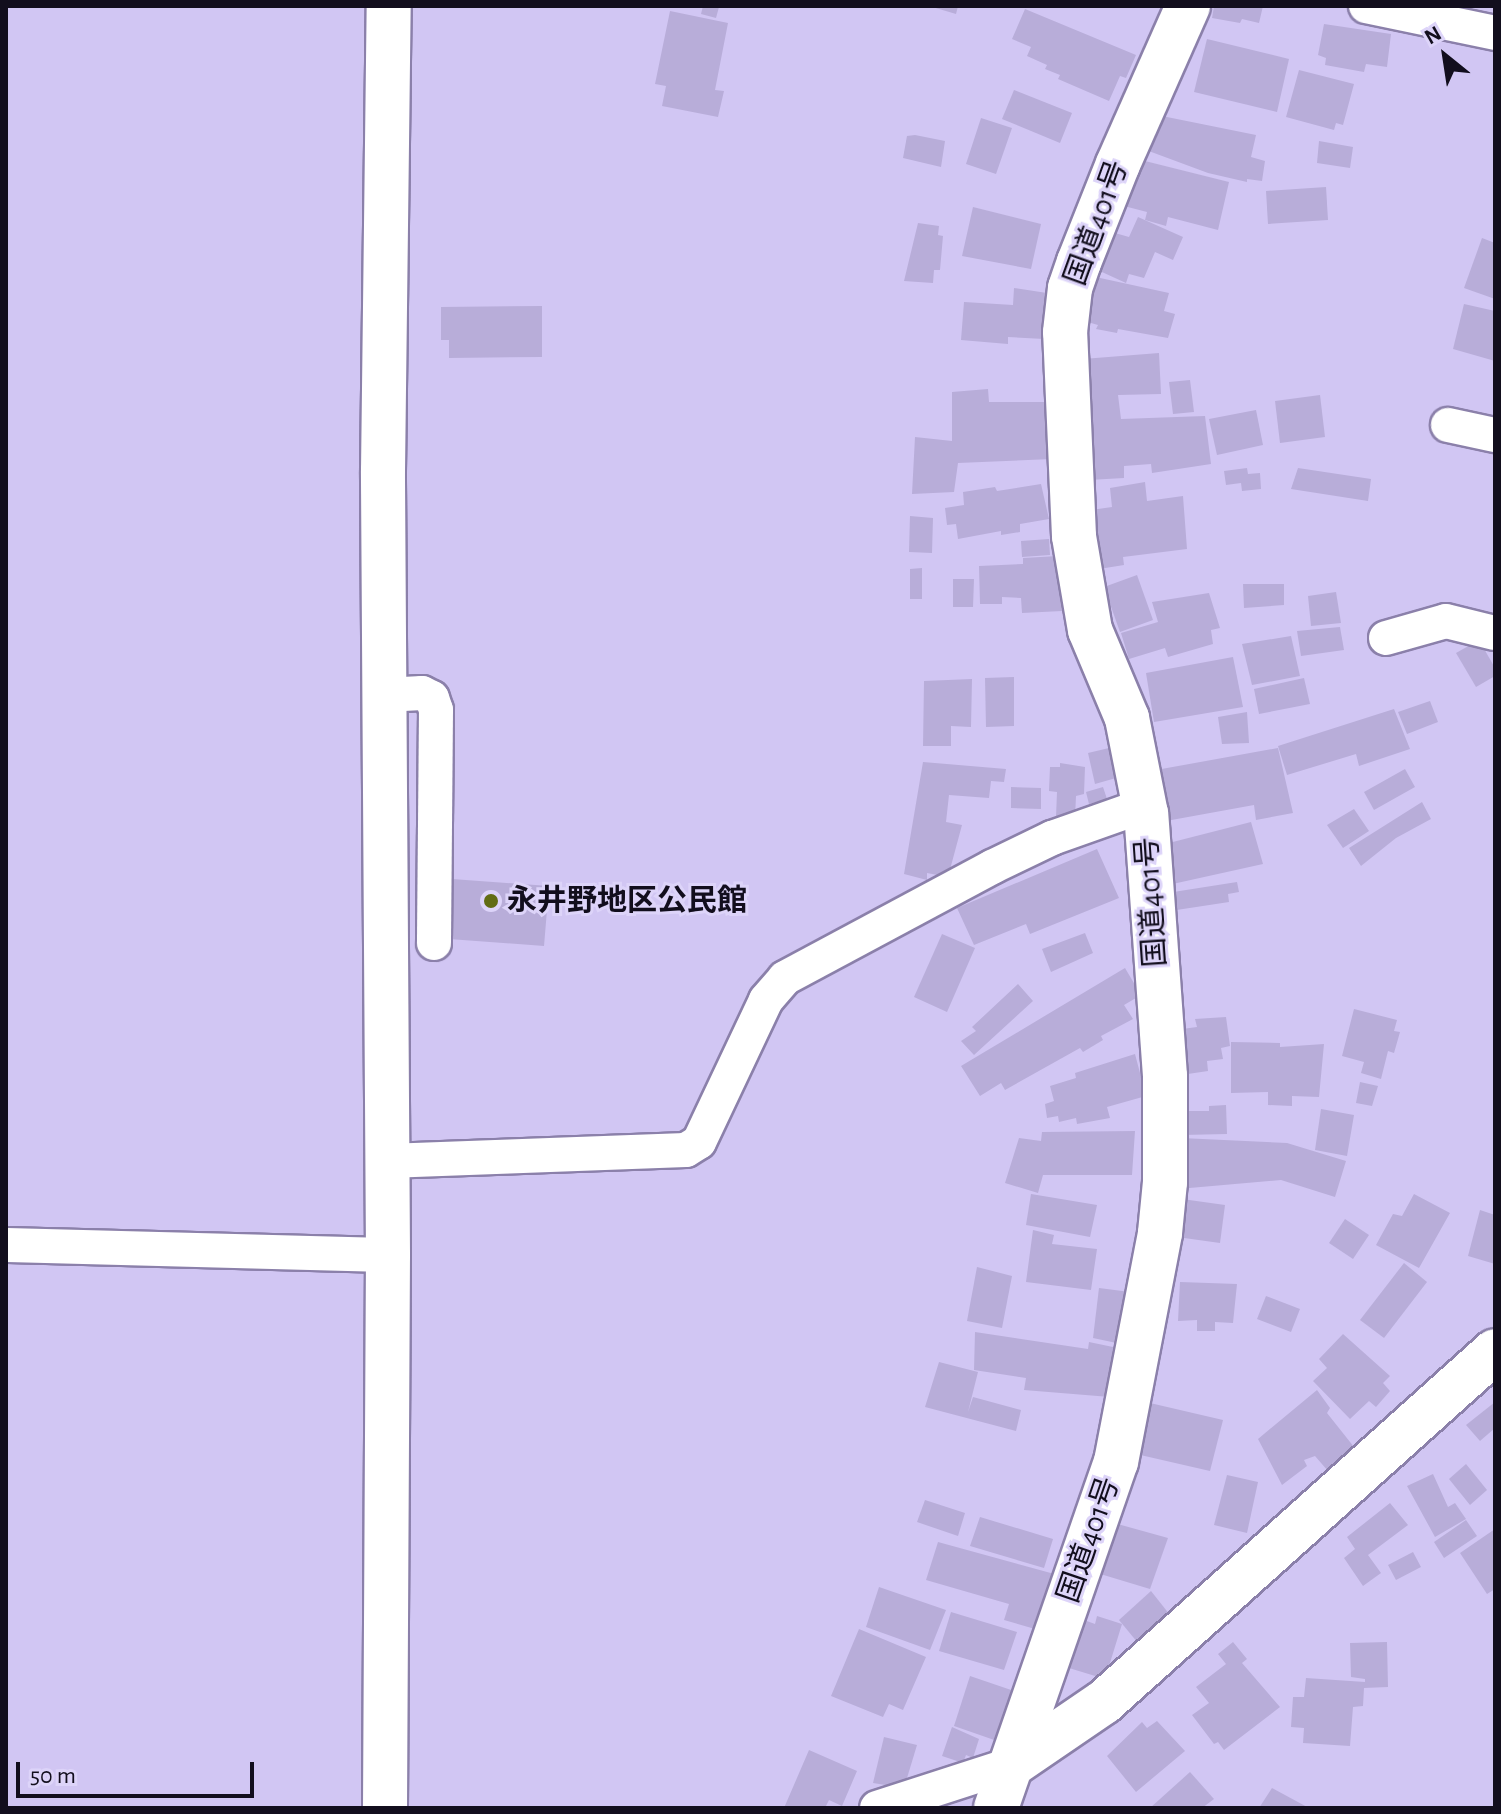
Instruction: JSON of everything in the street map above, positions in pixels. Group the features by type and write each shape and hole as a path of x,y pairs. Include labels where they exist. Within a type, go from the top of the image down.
{"main road":[{"path":"385,1808 388,1255 383,471 389,6"},
{"name":"国道401号","path":"996,1808 1116,1462 1160,1233 1165,1182 1165,1076 1145,805 1127,718 1090,630 1074,536 1065,332 1070,288 1079,262 1118,164 1188,6"},
{"path":"1013,1764 1104,1702 1495,1351"}],"street":[{"path":"1366,6 1495,33"},
{"path":"1448,425 1495,435"},
{"path":"1386,638 1446,621 1495,633"},
{"path":"384,695 422,693 432,698 436,710 434,943"},
{"path":"387,1161 686,1150 699,1142 766,1000 785,978 1052,838 1145,805"},
{"path":"6,1245 388,1255"},
{"path":"877,1808 1013,1764"}],"building":[{"path":"703,6 719,7 716,18 701,14"},
{"path":"929,6 958,6 956,14"},
{"path":"1214,6 1263,6 1259,23 1242,19 1240,23 1212,18"},
{"path":"1025,9 1136,55 1126,78 1120,76 1109,101 1058,79 1060,75 1045,69 1047,65 1027,56 1031,47 1012,39"},
{"path":"670,11 728,23 715,90 724,91 718,117 662,106 666,86 655,84"},
{"path":"1324,24 1391,34 1387,67 1366,64 1364,72 1325,65 1326,58 1318,55"},
{"path":"1207,39 1289,59 1277,112 1194,92"},
{"path":"1299,70 1354,84 1343,125 1336,123 1334,130 1286,117"},
{"path":"1014,90 1072,113 1060,143 1002,119"},
{"path":"1157,115 1256,135 1251,157 1265,161 1262,181 1247,179 1247,182 1208,173 1146,150"},
{"path":"981,118 1012,128 996,174 966,164"},
{"path":"907,136 945,141 941,167 903,158"},
{"path":"1319,141 1353,147 1350,168 1317,163"},
{"path":"1137,159 1229,182 1218,230 1168,217 1166,226 1145,220 1147,212 1124,206"},
{"path":"1326,187 1328,220 1268,224 1266,191"},
{"path":"973,207 1041,224 1031,269 962,256"},
{"path":"1138,217 1183,237 1173,260 1155,252 1144,278 1129,274 1126,283 1091,267 1108,231 1129,237"},
{"path":"918,223 939,226 938,235 943,236 940,270 934,270 933,283 904,281"},
{"path":"1482,238 1495,243 1495,299 1464,288"},
{"path":"1091,276 1169,293 1164,311 1175,314 1168,338 1118,329 1117,333 1096,329 1098,325 1084,321"},
{"path":"1014,288 1047,293 1044,339 1008,337 1008,344 961,340 964,302 1013,305"},
{"path":"1464,304 1495,311 1495,361 1453,349"},
{"path":"542,306 542,357 449,358 449,340 441,340 441,307"},
{"path":"1159,353 1161,394 1118,395 1121,419 1205,416 1211,464 1152,473 1151,464 1124,466 1124,478 1089,480 1083,359"},
{"path":"1190,380 1194,412 1173,414 1169,382"},
{"path":"988,389 989,402 1049,402 1052,459 958,463 954,492 912,494 915,437 952,441 952,392"},
{"path":"1320,395 1325,437 1280,443 1275,401"},
{"path":"1256,410 1263,445 1217,455 1209,419"},
{"path":"1247,468 1248,474 1260,473 1261,489 1242,491 1241,483 1226,485 1224,471"},
{"path":"1298,468 1371,479 1368,501 1291,489"},
{"path":"1145,482 1147,501 1183,496 1187,549 1123,557 1124,565 1099,569 1091,510 1112,507 1110,488"},
{"path":"1041,484 1049,519 1020,524 1020,532 1001,535 1001,531 958,539 956,524 947,525 945,508 964,505 963,492 995,487 997,491"},
{"path":"910,516 933,518 932,553 909,552"},
{"path":"1049,539 1050,555 1022,557 1021,541"},
{"path":"1058,556 1062,611 1022,613 1021,598 1002,597 1002,604 980,604 979,566 1023,564 1023,558"},
{"path":"922,568 922,599 910,599 910,569"},
{"path":"1137,575 1153,620 1120,632 1104,587"},
{"path":"953,579 974,579 973,607 953,607"},
{"path":"1243,584 1284,584 1284,605 1244,608"},
{"path":"1336,592 1341,623 1311,626 1308,596"},
{"path":"1209,593 1220,628 1211,630 1213,644 1168,657 1165,648 1129,659 1121,633 1158,622 1152,602"},
{"path":"1340,627 1344,650 1301,656 1297,631"},
{"path":"1291,636 1300,676 1252,685 1242,644"},
{"path":"1479,640 1495,668 1495,676 1476,687 1456,653"},
{"path":"1233,657 1243,707 1154,722 1146,673"},
{"path":"1014,677 1014,726 986,727 985,678"},
{"path":"1304,678 1310,704 1259,714 1254,689"},
{"path":"972,679 971,727 951,726 951,746 923,746 924,681"},
{"path":"1430,701 1438,722 1407,734 1398,712"},
{"path":"1394,709 1410,749 1359,766 1356,754 1287,775 1278,746"},
{"path":"1247,712 1249,743 1222,744 1218,717"},
{"path":"1109,748 1116,778 1095,784 1088,753"},
{"path":"1278,748 1293,813 1256,820 1254,805 1166,821 1156,770"},
{"path":"923,762 1006,769 1004,782 991,781 989,798 949,795 946,822 962,825 948,877 927,873 927,880 904,874"},
{"path":"1060,763 1085,767 1084,794 1076,796 1075,818 1056,817 1057,792 1049,791 1050,767 1060,767"},
{"path":"1405,769 1415,787 1374,810 1364,792"},
{"path":"1011,787 1041,788 1041,809 1011,808"},
{"path":"1103,787 1107,799 1089,804 1086,792"},
{"path":"1422,802 1431,819 1396,838 1361,866 1349,848"},
{"path":"1354,809 1369,831 1343,848 1327,825"},
{"path":"1251,822 1263,864 1168,885 1161,845"},
{"path":"1097,849 1119,898 1030,934 1026,924 974,945 957,908"},
{"path":"452,879 549,886 544,946 449,939"},
{"path":"1237,882 1239,892 1228,894 1229,902 1170,911 1167,893"},
{"path":"1085,933 1093,953 1051,972 1042,949"},
{"path":"942,934 975,948 947,1012 914,997"},
{"path":"1125,968 1141,995 1124,1005 1133,1019 1101,1036 1103,1040 1083,1052 1080,1048 1005,1090 1001,1083 980,1096 961,1066"},
{"path":"1018,984 1033,1001 974,1055 961,1041 976,1031 972,1027"},
{"path":"1354,1009 1397,1020 1394,1031 1400,1032 1394,1053 1388,1051 1381,1079 1361,1073 1364,1062 1342,1056"},
{"path":"1226,1017 1230,1046 1221,1048 1223,1059 1207,1061 1208,1071 1181,1075 1175,1030 1197,1027 1195,1019"},
{"path":"1231,1042 1280,1043 1280,1047 1324,1044 1319,1097 1292,1096 1292,1106 1268,1105 1268,1092 1231,1093"},
{"path":"1135,1054 1146,1096 1107,1107 1110,1118 1077,1124 1076,1118 1059,1122 1058,1116 1047,1118 1045,1104 1054,1101 1050,1086 1076,1078 1075,1073"},
{"path":"1360,1082 1378,1086 1372,1106 1356,1103"},
{"path":"1226,1105 1227,1134 1182,1135 1181,1111 1209,1111 1209,1106"},
{"path":"1321,1109 1354,1115 1347,1156 1315,1150"},
{"path":"1135,1131 1132,1175 1043,1175 1038,1193 1005,1183 1019,1138 1041,1141 1042,1132"},
{"path":"1181,1138 1287,1143 1346,1161 1335,1197 1281,1180 1178,1189"},
{"path":"1031,1194 1097,1205 1090,1237 1026,1225"},
{"path":"1414,1194 1450,1213 1419,1268 1376,1245 1393,1214 1402,1216"},
{"path":"1182,1199 1225,1205 1220,1243 1177,1237"},
{"path":"1480,1210 1495,1215 1495,1264 1468,1256"},
{"path":"1345,1219 1369,1235 1353,1259 1329,1243"},
{"path":"1033,1230 1054,1235 1052,1244 1097,1249 1091,1290 1026,1282"},
{"path":"1404,1263 1427,1282 1384,1338 1360,1320"},
{"path":"977,1267 1012,1276 1002,1328 967,1321"},
{"path":"1180,1282 1237,1284 1233,1323 1215,1322 1215,1331 1197,1331 1197,1320 1178,1321"},
{"path":"1099,1288 1130,1292 1126,1345 1093,1338"},
{"path":"1266,1296 1300,1309 1291,1332 1257,1319"},
{"path":"975,1332 1088,1349 1089,1342 1113,1347 1110,1397 1024,1390 1026,1378 974,1370"},
{"path":"1343,1334 1390,1376 1383,1383 1390,1391 1376,1407 1369,1401 1350,1419 1313,1381 1327,1368 1319,1359"},
{"path":"939,1362 978,1372 968,1412 973,1397 1021,1410 1016,1431 925,1407"},
{"path":"1317,1390 1330,1408 1327,1413 1354,1447 1328,1471 1315,1456 1304,1460 1307,1466 1282,1485 1258,1439"},
{"path":"1495,1402 1495,1428 1480,1441 1466,1425"},
{"path":"1150,1403 1223,1420 1210,1471 1136,1454"},
{"path":"1466,1464 1487,1490 1470,1505 1449,1479"},
{"path":"1433,1474 1448,1507 1455,1503 1466,1519 1435,1537 1407,1486"},
{"path":"1227,1475 1258,1482 1247,1533 1214,1525"},
{"path":"925,1500 965,1513 958,1536 917,1522"},
{"path":"1390,1503 1408,1525 1368,1555 1381,1573 1363,1586 1344,1558 1355,1549 1347,1537"},
{"path":"980,1517 1053,1539 1044,1568 970,1546"},
{"path":"1466,1520 1477,1536 1444,1558 1434,1542"},
{"path":"1114,1523 1168,1538 1150,1589 1097,1573"},
{"path":"1495,1529 1495,1589 1487,1594 1460,1553"},
{"path":"938,1542 1058,1575 1042,1631 1004,1620 1009,1604 926,1580"},
{"path":"1413,1552 1421,1567 1396,1580 1388,1565"},
{"path":"879,1587 946,1610 930,1650 866,1627"},
{"path":"1151,1591 1170,1615 1138,1643 1119,1620"},
{"path":"951,1612 1017,1632 1004,1670 939,1651"},
{"path":"1097,1616 1122,1624 1105,1679 1069,1668 1084,1620 1095,1624"},
{"path":"859,1629 926,1657 903,1710 889,1704 883,1717 831,1696"},
{"path":"1233,1642 1247,1659 1242,1663 1280,1707 1224,1750 1218,1742 1214,1744 1192,1715 1209,1703 1196,1687 1226,1664 1218,1654"},
{"path":"1387,1642 1388,1687 1364,1688 1363,1706 1353,1707 1350,1746 1303,1743 1304,1728 1291,1727 1293,1697 1304,1697 1306,1678 1365,1682 1365,1679 1351,1677 1350,1643"},
{"path":"970,1676 1017,1692 1000,1742 954,1726"},
{"path":"1157,1721 1185,1751 1136,1792 1107,1756 1142,1722 1147,1728"},
{"path":"952,1727 979,1739 973,1758 966,1755 963,1763 942,1756"},
{"path":"884,1737 917,1745 904,1788 873,1783"},
{"path":"809,1750 857,1771 842,1806 829,1800 825,1808 784,1808"},
{"path":"1190,1772 1214,1799 1202,1808 1150,1808"},
{"path":"1272,1788 1309,1808 1259,1808"}],"place":[{"name":"永井野地区公民館","path":"491,901"}]}
